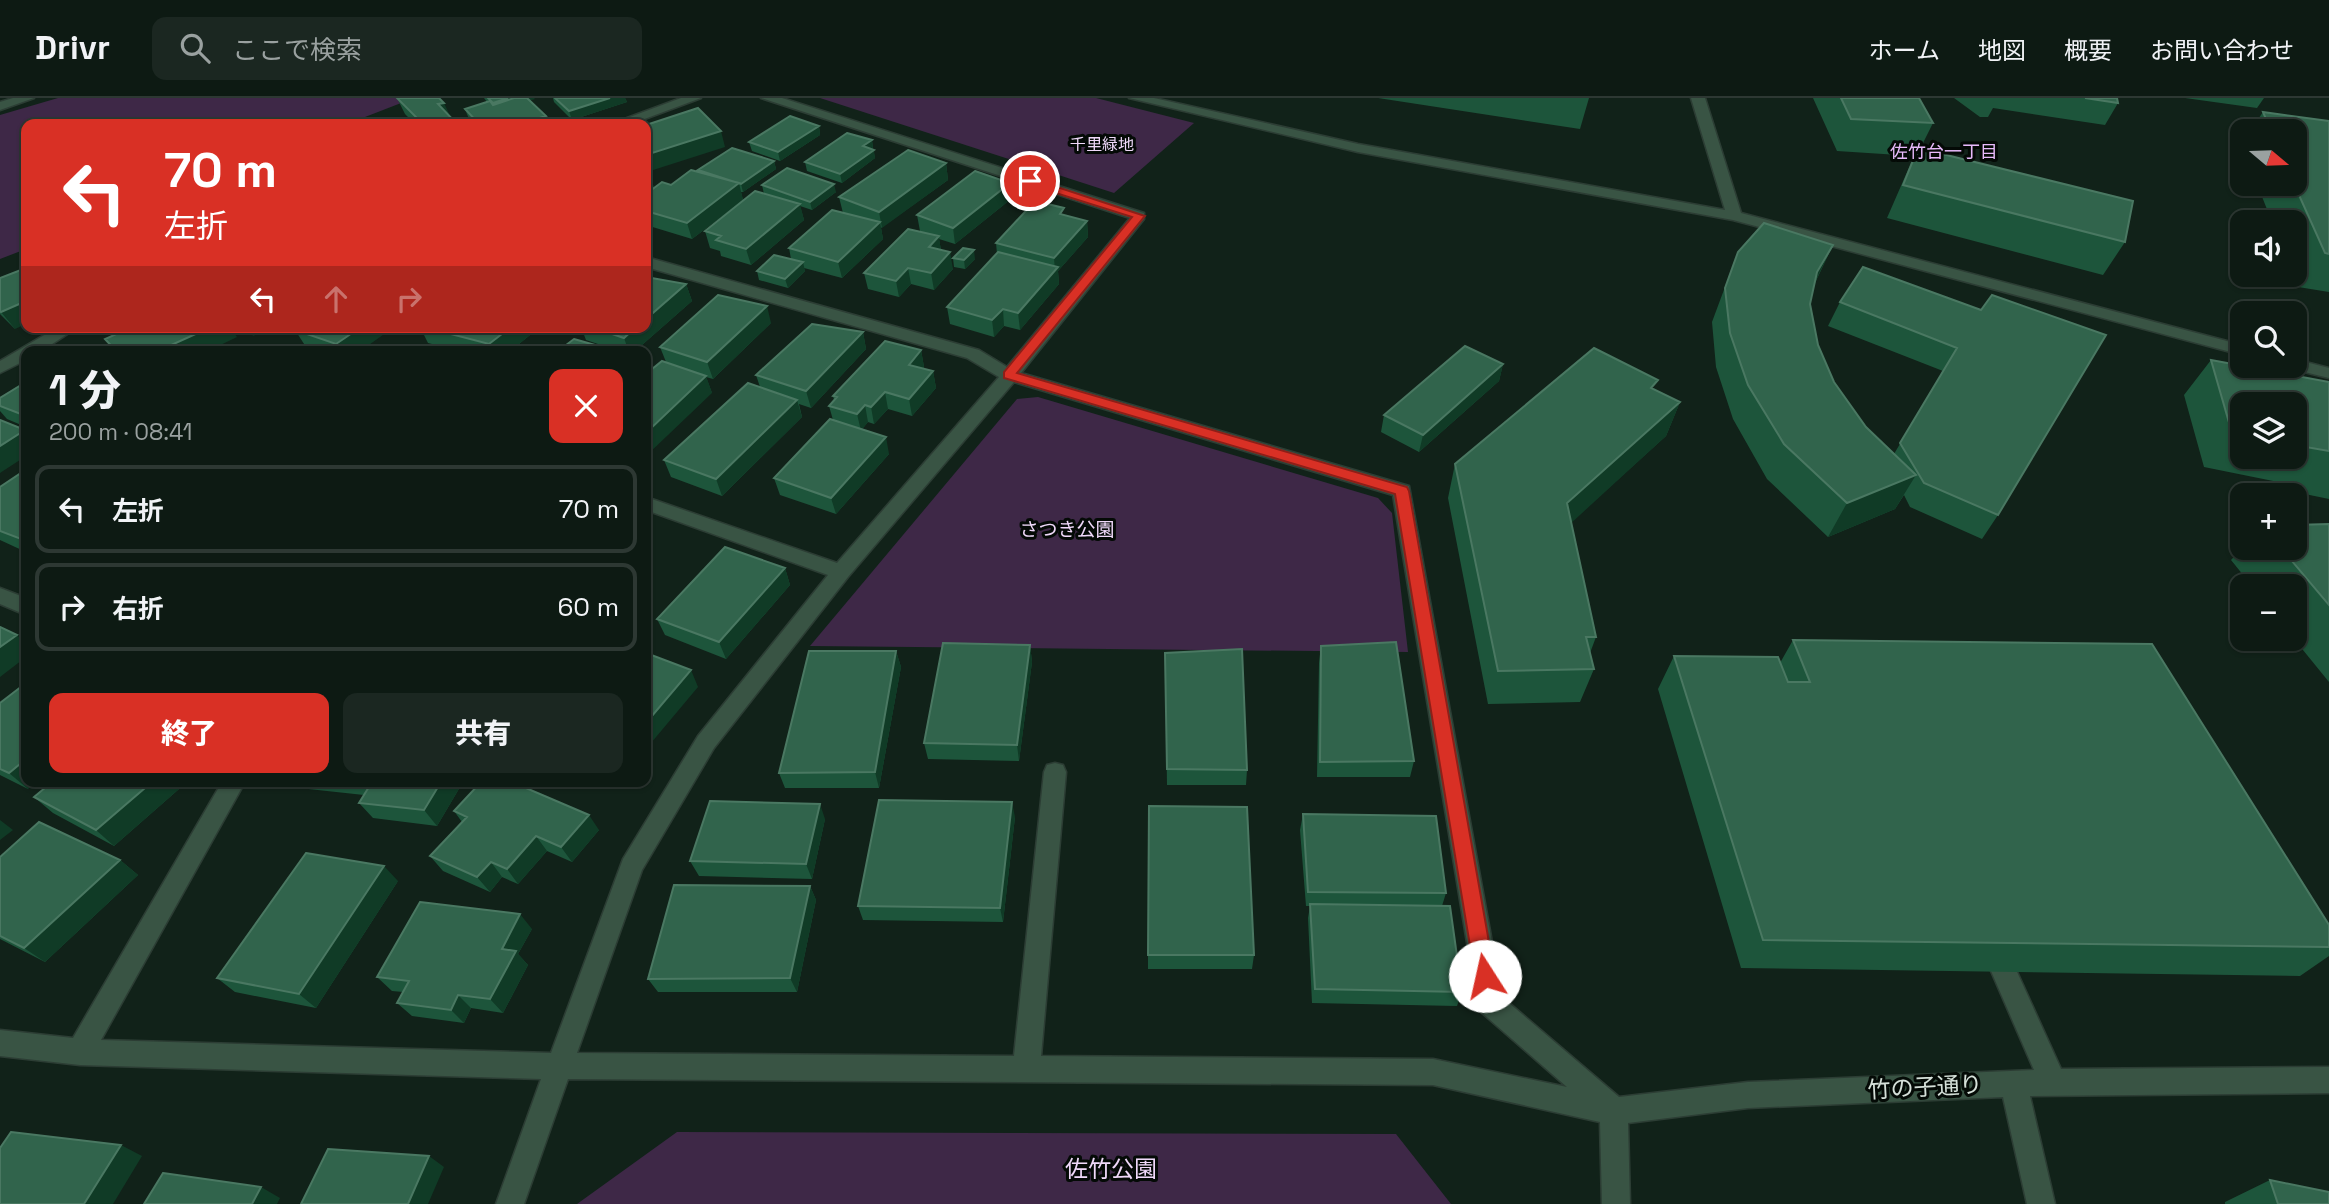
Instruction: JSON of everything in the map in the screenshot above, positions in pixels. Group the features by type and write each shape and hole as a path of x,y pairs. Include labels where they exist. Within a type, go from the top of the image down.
{"street":[{"path":"0,106 27,98"},
{"path":"633,119 694,98"},
{"path":"510,1204 631,866 706,742 841,572 1009,375 1139,216 768,98"},
{"path":"1136,98 1358,148 1734,216 2230,347"},
{"path":"1698,98 1734,216"},
{"path":"651,263 973,354 1009,375 1402,491 1490,1003 1615,1111 1616,1204"},
{"path":"37,346 60,333"},
{"path":"0,368 21,356"},
{"path":"2307,367 2329,373"},
{"path":"651,505 841,572"},
{"path":"0,595 21,605"},
{"path":"1026,1069 1055,772"},
{"path":"80,1052 231,787"},
{"path":"2004,971 2053,1082"},
{"name":"竹の子通り","path":"0,1043 80,1052 559,1066 1433,1072 1615,1111 1748,1095 2013,1083 2329,1080"},
{"path":"2013,1083 2040,1204"}],"green space":[{"path":"58,98 414,98 360,119 21,119 21,251 0,259 0,115"},
{"name":"千里緑地","path":"820,98 1096,98 1194,123 1114,193"},
{"name":"さつき公園","path":"1038,397 1378,498 1392,513 1408,652 810,646 1017,399"},
{"name":"佐竹公園","path":"677,1132 1396,1134 1451,1204 577,1204"}],"building":[{"path":"397,98 439,98 444,103 438,104 452,119 418,119"},
{"path":"488,98 508,98 493,103"},
{"path":"514,98 527,98 546,116 536,119 474,119 465,109 490,101 493,105"},
{"path":"555,98 610,98 569,111"},
{"path":"1841,98 1919,98 1933,123 1851,119"},
{"path":"2085,98 2117,98 2118,103"},
{"path":"698,108 721,131 651,153 651,123"},
{"path":"2263,112 2329,121 2329,254 2325,253 2299,196 2307,196 2307,119 2266,119"},
{"path":"790,116 819,126 778,152 749,142"},
{"path":"847,133 872,140 863,146 874,150 840,174 805,162"},
{"path":"732,148 774,161 741,184 698,170"},
{"path":"1918,148 2133,201 2125,242 1903,185"},
{"path":"908,150 946,163 879,212 839,197"},
{"path":"787,168 834,184 810,202 762,185"},
{"path":"691,170 739,183 687,223 651,212 651,190 662,182 671,185"},
{"path":"975,171 1010,183 953,228 917,215"},
{"path":"755,191 800,204 746,249 716,240 721,236 705,231"},
{"path":"1035,201 1064,208 1060,214 1087,221 1054,258 996,243"},
{"path":"832,210 880,222 838,262 789,248"},
{"path":"1764,223 1833,245 1817,272 1810,304 1818,345 1834,382 1866,427 1916,475 1847,503 1784,444 1748,385 1730,333 1725,288 1738,252"},
{"path":"908,229 939,236 929,247 950,252 931,273 908,268 896,281 864,273"},
{"path":"963,248 974,250 964,260 953,258"},
{"path":"998,252 1058,267 1018,313 1003,309 992,320 947,307"},
{"path":"774,255 803,262 785,279 757,271"},
{"path":"1863,267 1981,310 1992,295 2106,335 1998,515 1924,483 1900,443 1957,348 1840,302"},
{"path":"21,270 21,303 1,312 0,311 0,278"},
{"path":"651,278 686,284 651,315"},
{"path":"718,295 767,306 707,362 660,347"},
{"path":"812,324 863,332 806,391 756,375"},
{"path":"118,333 198,333 169,346 111,346 105,339"},
{"path":"304,333 352,333 336,344"},
{"path":"447,333 503,333 489,344"},
{"path":"609,333 629,333 624,338"},
{"path":"574,339 598,346 565,346"},
{"path":"885,341 921,350 909,365 933,371 909,399 885,392 871,407 865,405 857,414 829,406 837,397 833,396"},
{"path":"1465,346 1503,364 1423,435 1384,415"},
{"path":"1594,348 1658,380 1651,388 1680,402 1567,503 1596,637 1586,637 1594,669 1498,671 1455,464"},
{"path":"2211,360 2230,364 2230,378 2307,378 2329,382 2329,451 2307,447 2307,392 2230,392 2230,426"},
{"path":"662,361 706,376 651,428 651,370"},
{"path":"748,383 797,400 716,479 664,460"},
{"path":"21,385 21,414 0,406 0,398"},
{"path":"830,419 886,437 831,498 774,478"},
{"path":"0,420 21,428 21,433 0,446"},
{"path":"21,473 21,539 0,531 0,487"},
{"path":"2329,524 2329,605 2307,579 2307,574 2303,574 2291,560 2307,560 2307,525"},
{"path":"725,547 785,568 719,642 657,619"},
{"path":"0,627 17,635 0,647"},
{"path":"1793,640 2152,644 2329,925 2329,947 1763,940 1674,656 1778,657 1788,682 1810,682"},
{"path":"1396,642 1414,761 1320,762 1321,646"},
{"path":"943,643 1030,645 1017,745 924,743"},
{"path":"1242,649 1247,770 1167,769 1165,653"},
{"path":"809,651 896,651 875,772 779,773"},
{"path":"651,655 691,670 651,717"},
{"path":"21,687 21,763 9,773 0,769 0,703"},
{"path":"46,787 146,787 96,830 34,797"},
{"path":"369,787 438,787 424,810 359,803"},
{"path":"476,787 524,787 589,815 561,847 536,836 507,869 491,862 477,877 430,856 467,817 454,811"},
{"path":"879,800 1012,802 1000,908 858,906"},
{"path":"710,801 820,804 806,864 690,861"},
{"path":"1149,806 1247,807 1254,955 1148,955"},
{"path":"1303,814 1436,816 1446,893 1308,892"},
{"path":"39,822 120,860 24,948 0,936 0,857"},
{"path":"306,853 384,866 299,994 217,978"},
{"path":"674,885 810,886 790,978 648,979"},
{"path":"420,902 520,914 502,949 516,951 490,999 458,995 451,1010 397,1003 409,981 377,977"},
{"path":"1310,904 1450,906 1462,992 1315,989"},
{"path":"11,1132 121,1145 84,1204 0,1204 0,1148"},
{"path":"328,1149 429,1156 408,1204 301,1204"},
{"path":"163,1173 261,1187 252,1204 144,1204"},
{"path":"2270,1180 2329,1192 2329,1204 2278,1204"}],"district":[{"name":"佐竹台一丁目","path":"1944,152"}],"route":[{"path":"1030,181 1139,216 1009,375 1402,491 1485,976"}]}
